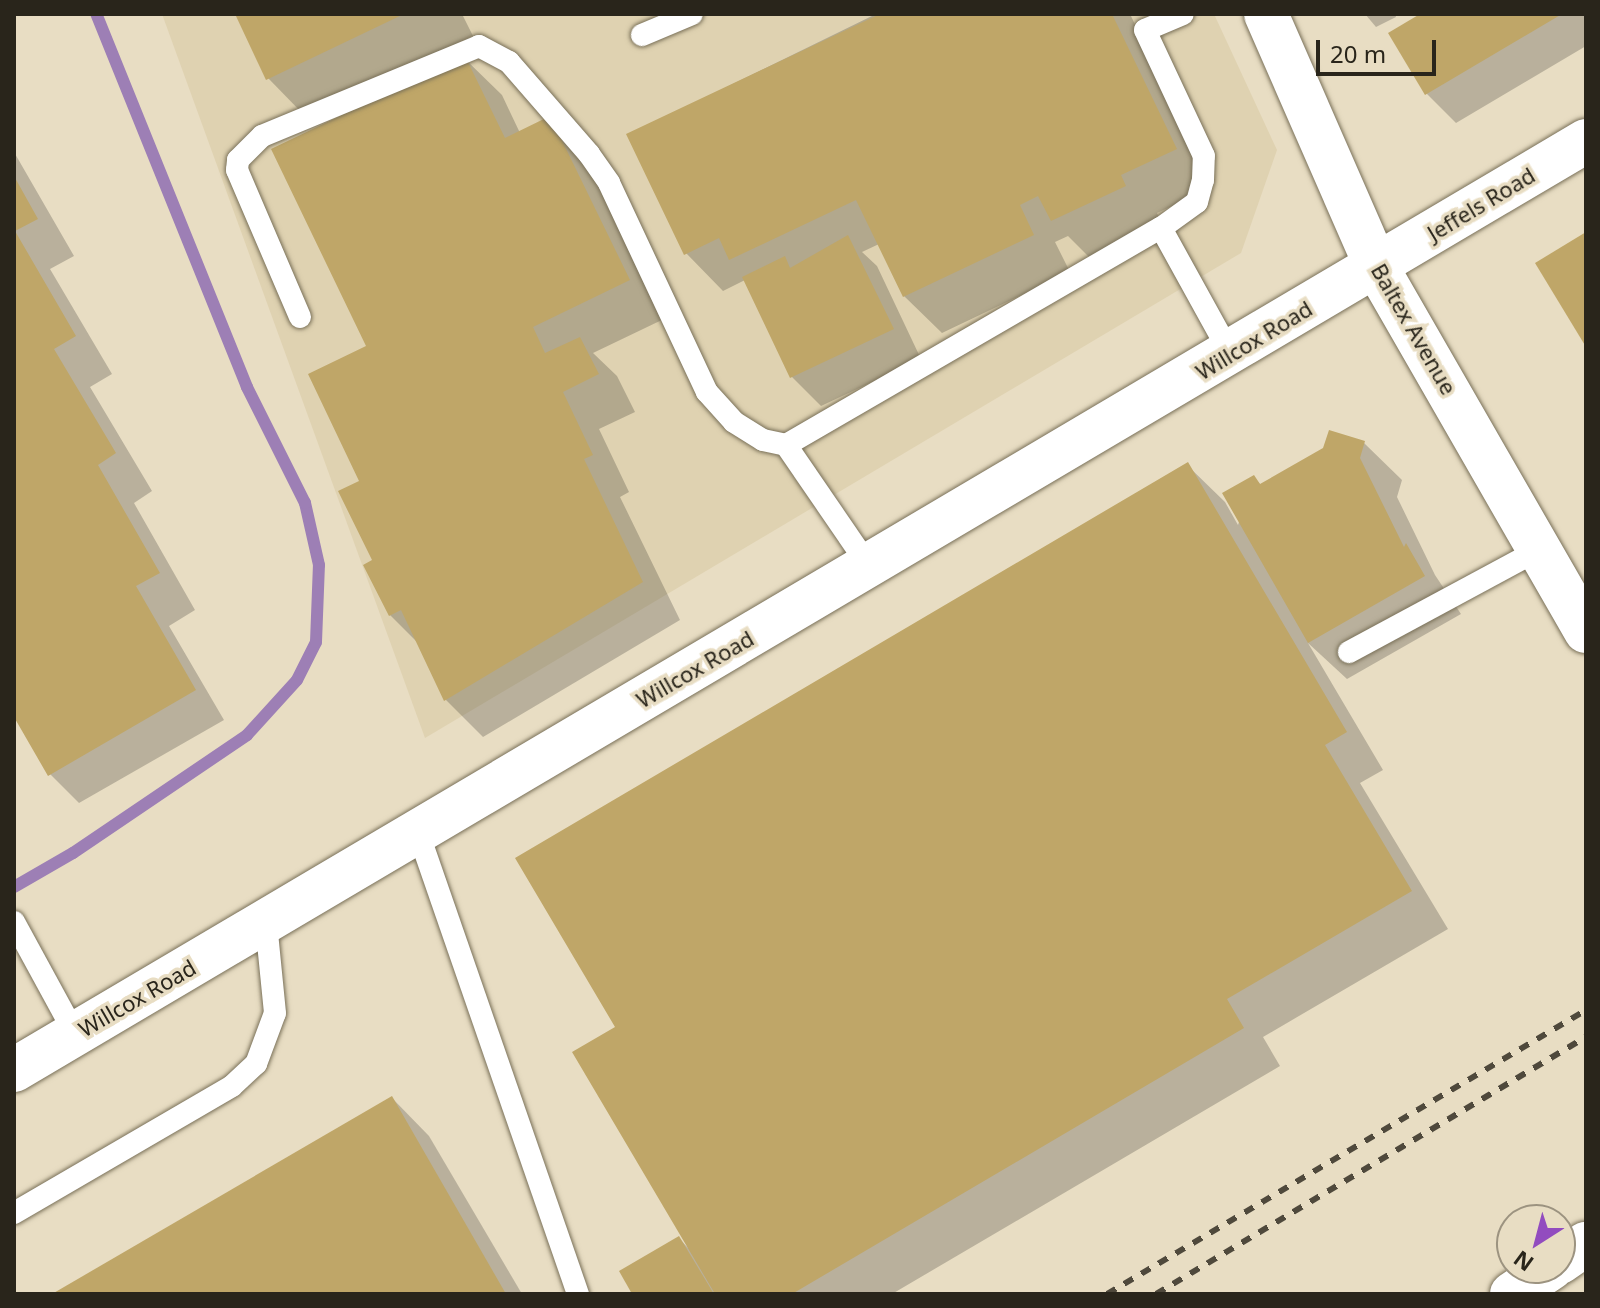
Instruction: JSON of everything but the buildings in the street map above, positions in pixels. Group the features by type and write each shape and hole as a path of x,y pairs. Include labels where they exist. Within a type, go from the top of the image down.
{"main road":[{"name":"Baltex Avenue","path":"1266,14 1376,266 1586,631"},
{"name":"Jeffels Road","path":"1376,266 1586,141"},
{"name":"Willcox Road","path":"14,1070 1231,355 1376,266"}],"lane":[{"path":"642,35 692,14"},
{"path":"300,317 237,170 238,160 262,136 462,49 492,49 552,107 609,183 707,392 734,422 763,440 786,445 1161,228 1197,202 1204,156 1142,22 1183,14"},
{"path":"1161,228 1231,355"},
{"path":"786,445 869,566"},
{"path":"1349,652 1540,549"},
{"path":"418,832 578,1294"},
{"path":"14,922 75,1034"},
{"path":"14,1213 232,1086 256,1064 275,1013 266,923"}],"shaded area":[{"path":"162,14 1214,14 1277,150 1241,253 425,738"}],"waterway":[{"path":"14,887 73,853 247,735 297,680 316,642 319,565 305,503 247,387 96,14"}],"railway":[{"path":"1107,1294 1586,1010"},
{"path":"1156,1294 1586,1037"}]}
